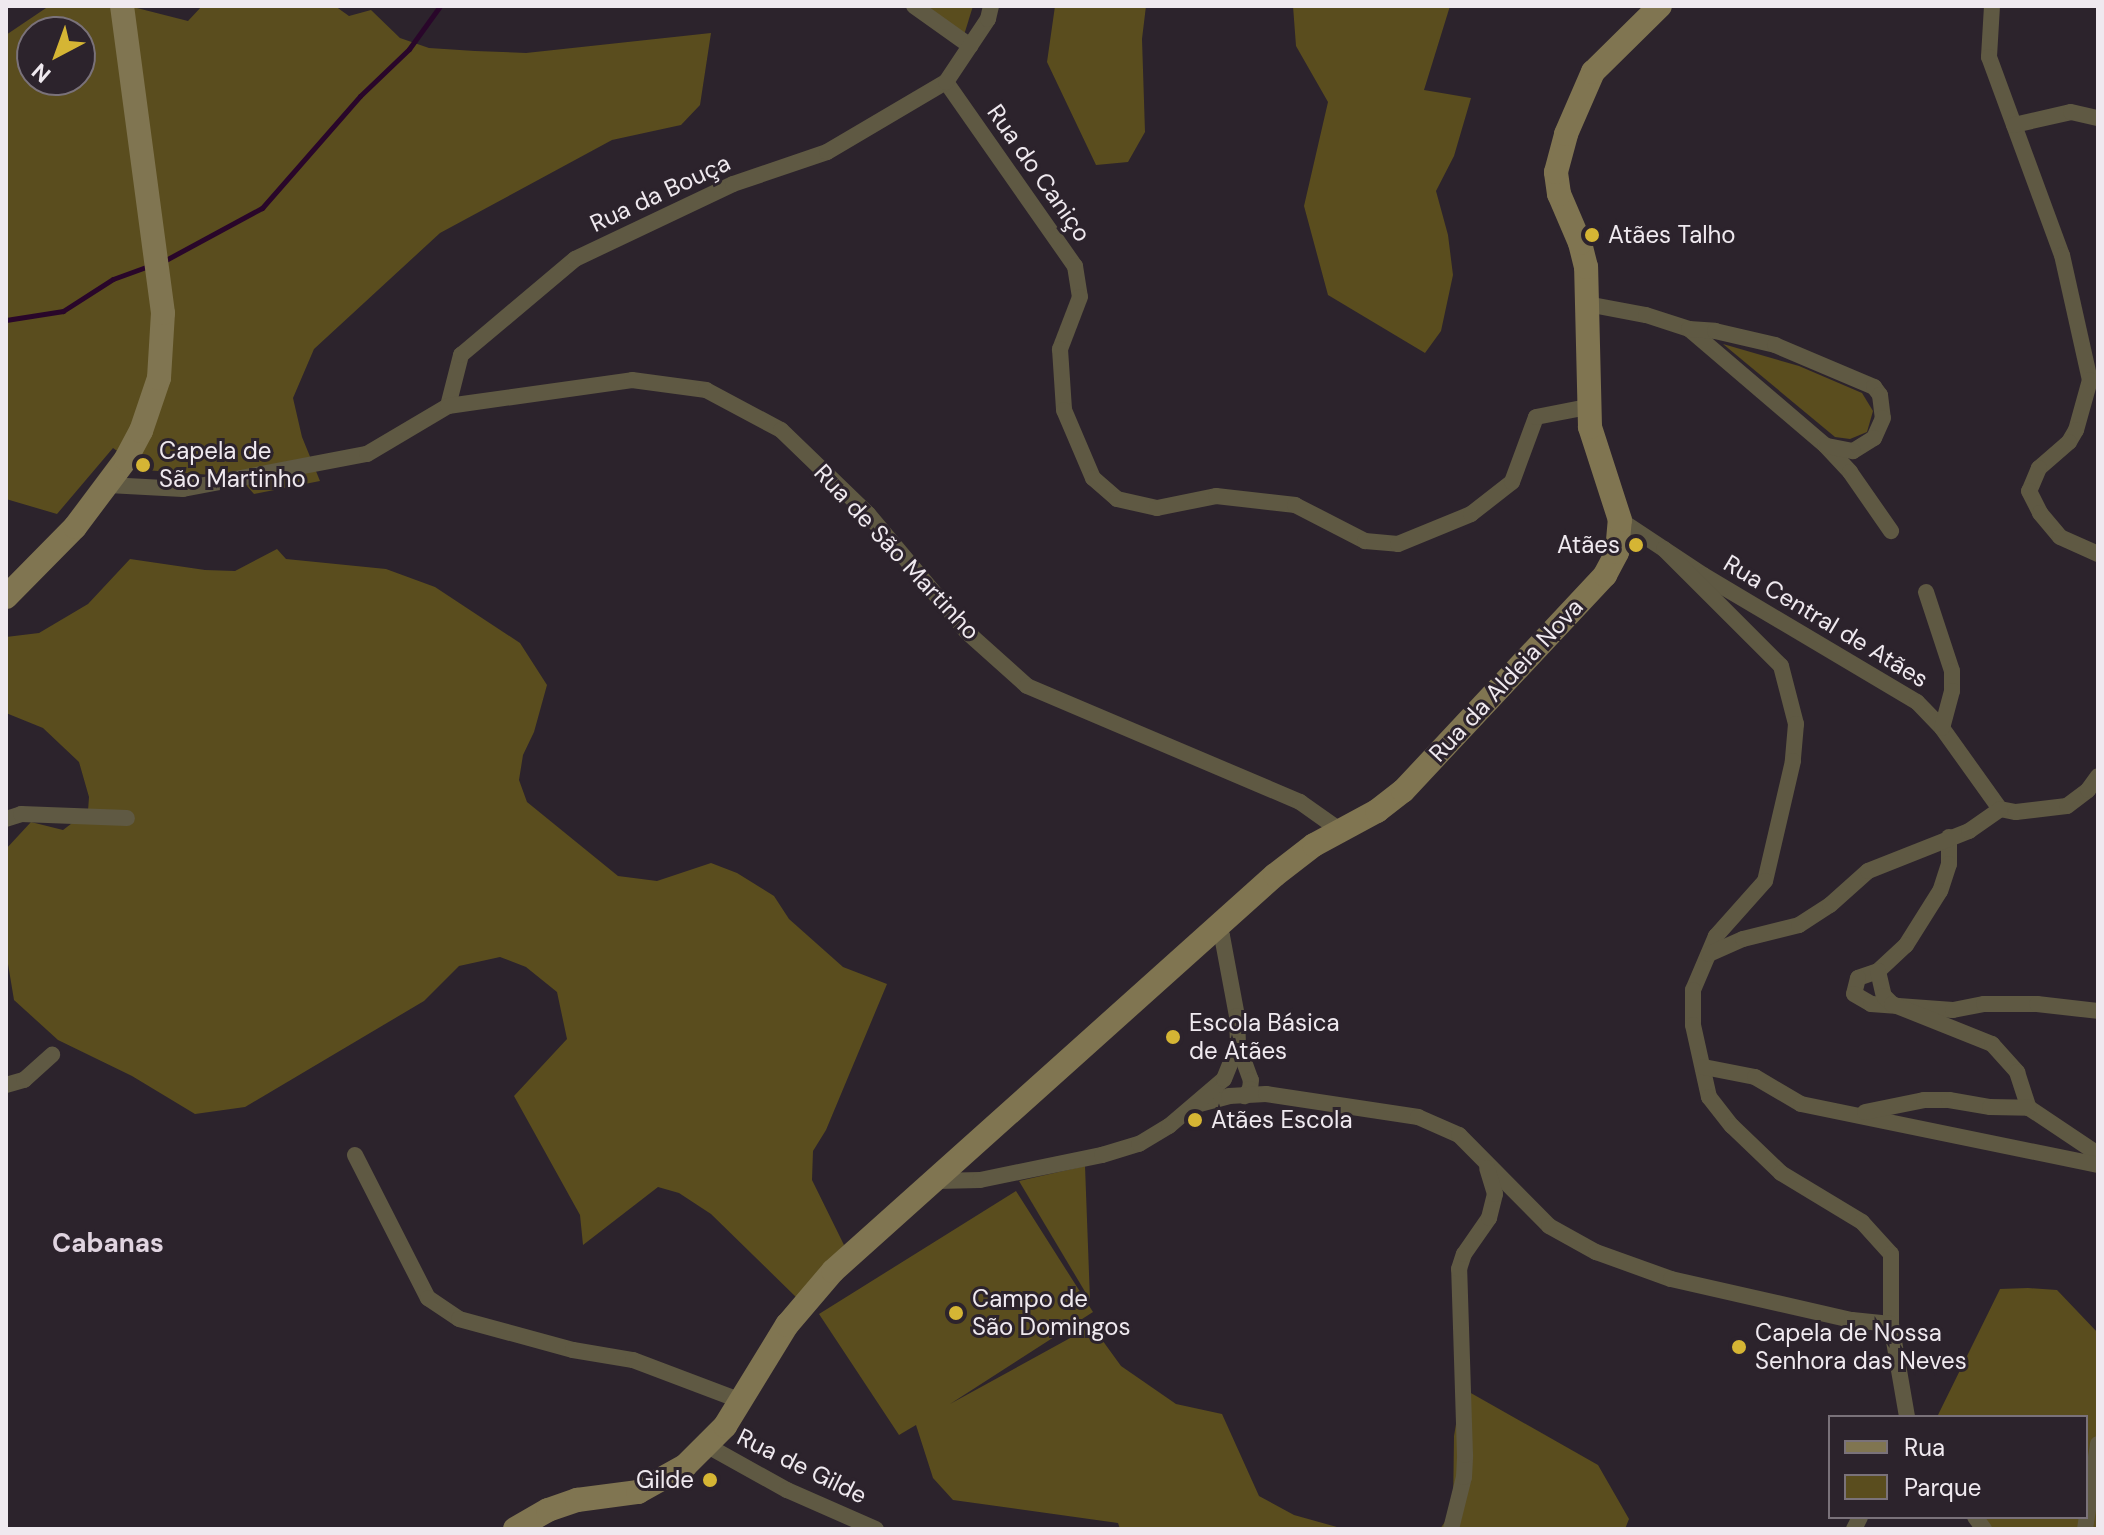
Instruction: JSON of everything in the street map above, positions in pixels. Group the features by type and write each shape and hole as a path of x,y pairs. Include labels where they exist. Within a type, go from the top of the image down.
{"street":[{"path":"6,597 75,527 108,485 141,431 159,378 163,313 122,6"},
{"path":"914,6 970,46"},
{"path":"946,82 988,19 991,6"},
{"path":"1992,6 1989,57 2062,255 2090,380 2076,430 2069,442 2039,468 2029,491 2040,513 2060,537 2098,554"},
{"name":"Rua da Aldeia Nova","path":"706,1445 725,1426 787,1325 833,1271 1214,927 1298,856 1403,791 1605,575 1617,552 1620,520 1590,427 1584,255 1559,194 1558,160 1593,72 1647,11"},
{"name":"Rua da Bouça","path":"448,406 461,355 575,259 733,184 827,152 946,82"},
{"name":"Rua do Caniço","path":"946,82 1075,266 1080,297 1060,349 1064,410 1093,478 1117,499 1157,508 1216,496 1295,505 1365,541 1398,544 1471,514 1512,482 1536,417 1588,407"},
{"path":"2014,125 2071,112 2098,118"},
{"path":"1587,304 1646,315 1689,329 1715,331 1775,345 1874,387 1880,395 1883,418 1874,438 1853,451 1825,445"},
{"path":"1689,329 1825,445 1850,472 1891,531"},
{"name":"Rua de São Martinho","path":"108,485 183,489 367,454 448,406 632,380 706,390 781,430 868,514 968,633 1027,686 1300,802 1341,831"},
{"path":"1620,520 1664,549 1781,666 1796,724 1793,761 1765,881 1725,923 1709,954 1693,990 1693,1025 1709,1097 1742,1136 1781,1173 1862,1222 1879,1237 1891,1254 1891,1324 1906,1415"},
{"name":"Rua Central de Atães","path":"1664,549 1917,702 1942,728 2000,809"},
{"path":"1926,592 1952,671 1952,691 1942,728"},
{"path":"1709,954 1743,939 1799,925 1830,905 1868,871 1981,825 2000,809 2016,812 2067,806 2088,790 2098,776"},
{"path":"6,819 21,814 127,818"},
{"path":"1949,837 1949,864 1940,891 1906,945 1878,971 1858,978 1854,994 1864,1003 1953,1010 1984,1004 2037,1004 2098,1011"},
{"path":"1214,927 1222,936 1225,950 1238,1045 1237,1083"},
{"path":"1878,971 1884,996 1892,1004 1992,1044 2017,1072 2029,1108"},
{"path":"6,1085 24,1080 52,1055"},
{"path":"1704,1067 1755,1077 1801,1104 1858,1113 1990,1145 2098,1165"},
{"path":"936,1181 980,1180 1102,1155 1139,1144 1196,1105 1237,1083 1266,1094 1418,1117 1459,1135 1555,1230 1621,1262 1671,1279 1852,1320 1891,1324"},
{"path":"1858,1113 1937,1100 2029,1108 2098,1154"},
{"path":"355,1155 428,1298 459,1319 573,1350 633,1360 739,1400"},
{"path":"1451,1529 1464,1477 1465,1455 1459,1269 1464,1254 1489,1218 1495,1194 1487,1166"},
{"path":"2088,1509 2098,1444"},
{"path":"515,1529 548,1510 577,1500 638,1492 664,1480 706,1445"},
{"name":"Rua de Gilde","path":"706,1445 787,1490 876,1529"}],"green space":[{"path":"49,6 129,6 188,21 202,6 335,6 349,16 371,10 400,38 429,48 475,51 526,53 711,33 700,105 681,125 612,140 440,233 314,349 293,398 302,437 320,481 254,494 239,477 144,470 113,448 57,514 6,499 6,35 16,28 16,96 96,96 96,16 34,16"},
{"path":"917,6 973,6 964,35"},
{"path":"1055,6 1146,6 1142,39 1145,132 1128,162 1096,165 1047,62"},
{"path":"1293,6 1450,6 1424,90 1471,98 1454,156 1436,191 1448,235 1453,275 1441,331 1425,353 1328,295 1304,206 1328,102 1296,46"},
{"path":"1723,344 1799,366 1862,393 1873,411 1867,432 1850,439 1835,437"},
{"path":"277,549 286,559 386,569 435,587 520,643 547,685 534,732 523,755 519,780 527,802 618,876 657,881 711,863 737,873 774,896 789,919 843,967 887,984 826,1130 813,1151 812,1180 844,1245 798,1299 711,1214 679,1193 658,1187 583,1245 580,1215 514,1096 567,1039 557,992 526,967 500,957 459,966 424,1001 245,1107 195,1114 132,1076 58,1040 14,1000 6,952 6,849 31,822 63,830 88,811 89,797 79,762 43,728 6,713 6,637 39,633 88,604 130,559 205,570 235,571"},
{"path":"1085,1166 1090,1300 1019,1181"},
{"path":"1016,1191 1093,1312 950,1404 1092,1326 1121,1366 1176,1404 1222,1414 1259,1496 1294,1515 1344,1529 1120,1529 1118,1523 953,1500 933,1478 916,1425 899,1435 819,1314"},
{"path":"2000,1289 2057,1290 2098,1333 2098,1529 1987,1529 1980,1519 2088,1519 2088,1415 1938,1415"},
{"path":"1462,1388 1598,1465 1629,1519 1625,1529 1440,1529 1453,1510 1454,1436"}],"waterway":[{"path":"162,262 262,208 360,96 409,49 440,6"},
{"path":"6,320 63,311 113,279 149,266"}],"place":[{"name":"Atães Talho","path":"1592,235"},
{"name":"Capela de São Martinho","path":"143,465"},
{"name":"Atães","path":"1636,545"},
{"name":"Escola Básica de Atães","path":"1173,1037"},
{"name":"Atães Escola","path":"1195,1120"},
{"name":"Campo de São Domingos","path":"956,1313"},
{"name":"Capela de Nossa Senhora das Neves","path":"1739,1347"},
{"name":"Gilde","path":"710,1480"}],"district":[{"name":"Cabanas","path":"108,1244"}]}
